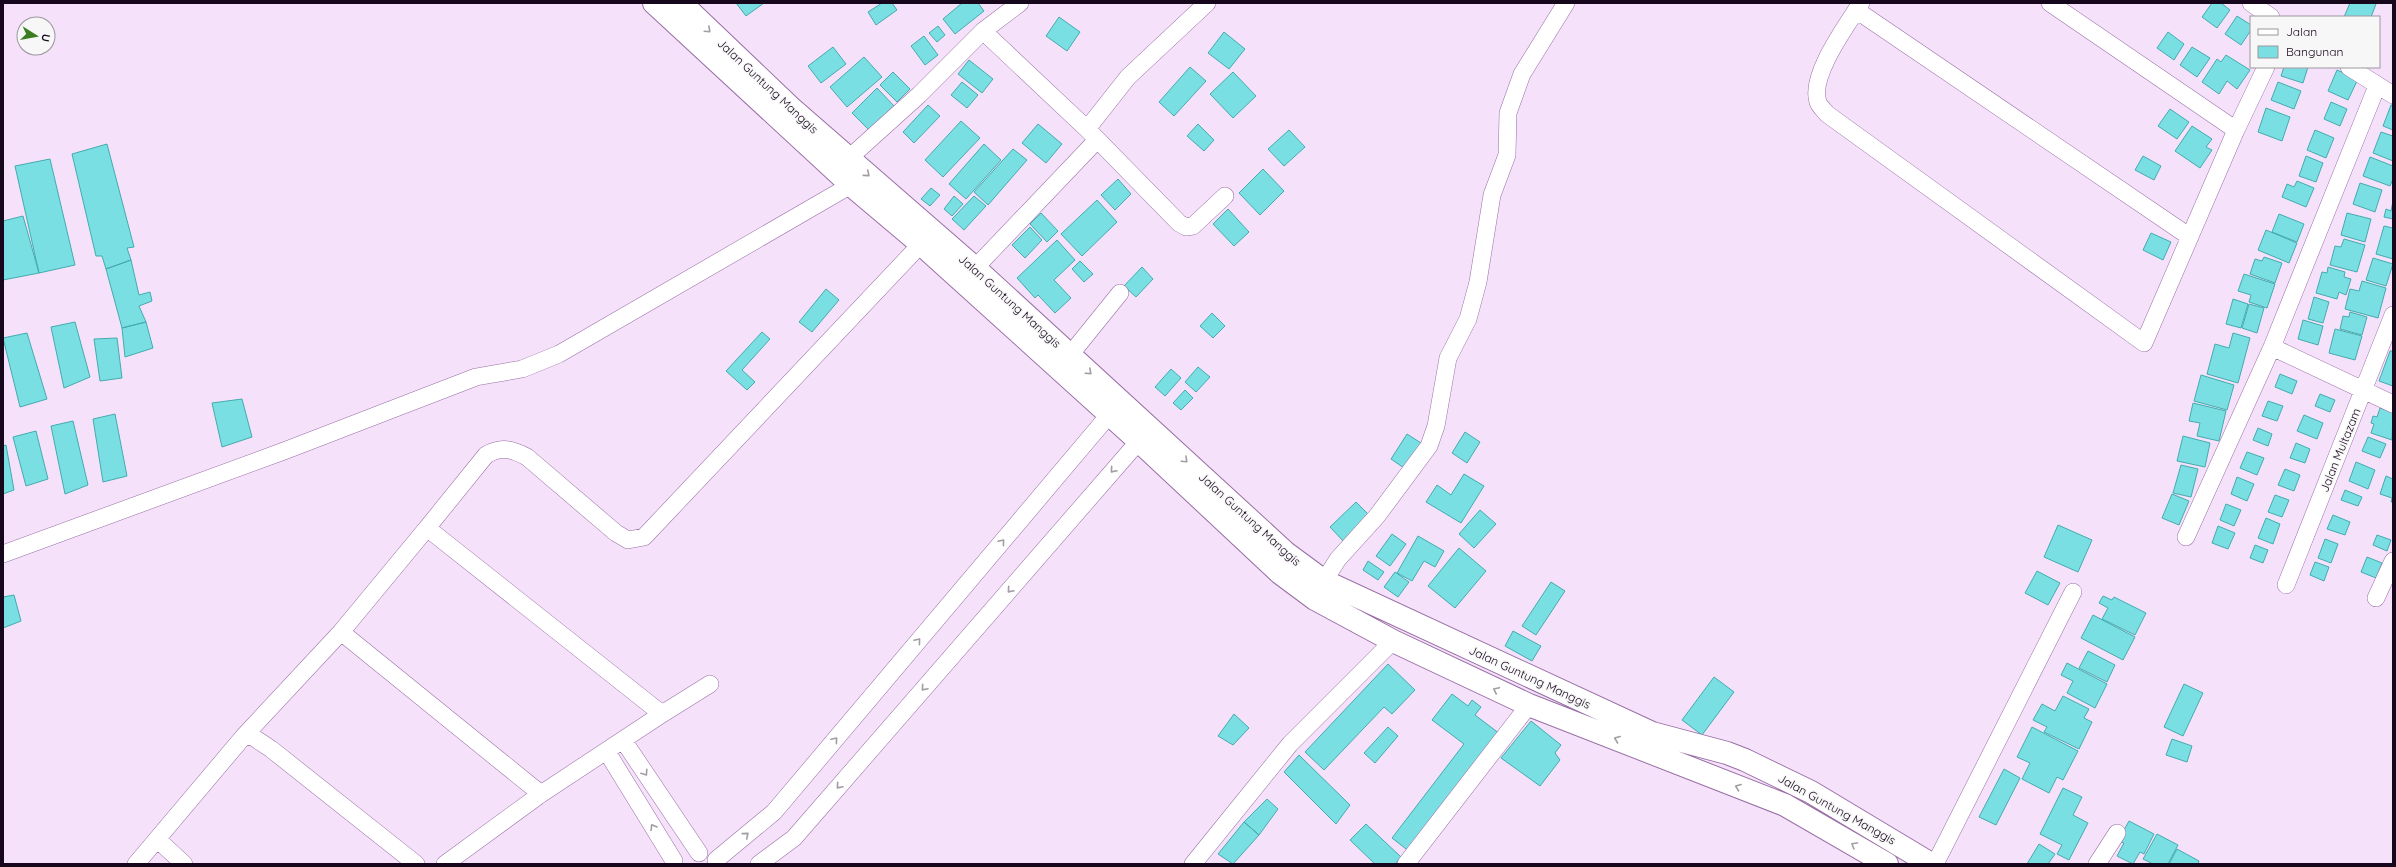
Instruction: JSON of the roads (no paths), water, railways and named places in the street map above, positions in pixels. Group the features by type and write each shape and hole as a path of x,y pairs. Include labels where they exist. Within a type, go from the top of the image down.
{"street":[{"name":"Jalan Guntung Manggis","path":"654,3 851,185 921,244 1139,441 1280,573 1315,599 1393,641 1529,705 1785,805 1888,864"},
{"name":"Jalan Guntung Manggis","path":"681,3 790,108 975,268 1286,553 1324,581 1652,733 1727,752 1745,760 1811,792 1931,864"},
{"path":"848,159 919,95 983,31 1020,3"},
{"path":"975,268 1092,135 1128,77 1207,3"},
{"path":"1324,581 1338,559 1377,516 1429,446 1436,426 1448,358 1468,319 1478,282 1492,195 1506,155 1508,113 1522,74 1566,3"},
{"path":"2050,3 2236,130"},
{"path":"2251,3 2270,16"},
{"path":"2190,237 1859,7 1839,37 1817,82 1818,103 1828,114 2144,343 2190,237 2236,130 2266,68"},
{"path":"983,31 1092,135 1179,223 1186,227 1194,226 1225,196"},
{"path":"2350,68 2393,95"},
{"path":"2186,537 2272,347 2377,86"},
{"path":"3,554 284,451 476,377 522,369 559,354 851,185"},
{"path":"136,864 244,736 341,632 486,455 494,450 515,450 527,457 616,533 628,540 644,537 921,244"},
{"path":"1070,355 1120,293"},
{"name":"Jalan Multazam","path":"2286,585 2393,315"},
{"path":"2272,347 2393,404"},
{"path":"623,740 699,853 718,862 774,812 1109,415"},
{"path":"759,864 794,838 1139,441"},
{"path":"427,528 662,714"},
{"path":"2376,598 2393,561"},
{"path":"1935,864 2073,592"},
{"path":"341,632 541,794"},
{"path":"1193,864 1290,744 1393,641"},
{"path":"445,864 541,794 710,684"},
{"path":"1406,864 1529,705"},
{"path":"244,736 253,737 271,750 416,864"},
{"path":"607,752 671,862 681,855 699,853"},
{"path":"2097,864 2118,833"},
{"path":"157,839 184,864"}]}
